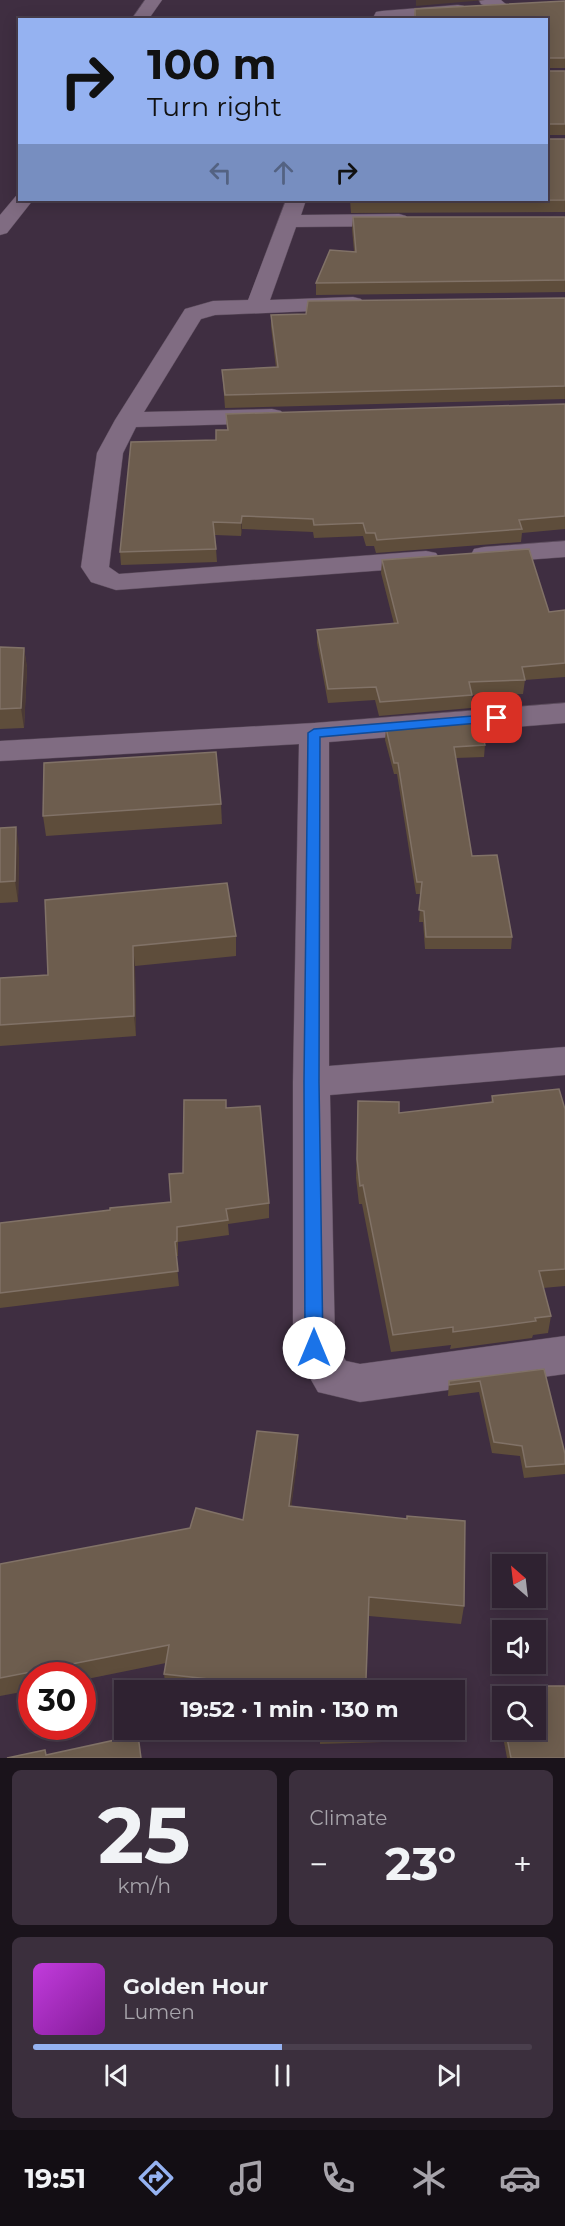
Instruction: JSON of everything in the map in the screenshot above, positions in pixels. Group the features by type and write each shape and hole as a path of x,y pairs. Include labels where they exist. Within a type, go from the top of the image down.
{"street":[{"path":"140,18 154,0"},
{"path":"381,18 394,0"},
{"path":"381,18 494,3 522,6"},
{"path":"0,229 22,201"},
{"path":"257,305 296,201"},
{"path":"289,220 417,220"},
{"path":"375,304 257,305 213,308 193,314 127,420 110,453 95,567 101,576 116,582 565,549"},
{"path":"127,420 293,415"},
{"path":"0,751 314,733 565,713"},
{"path":"314,733 311,1082 314,1348 333,1378 360,1383 565,1355"},
{"path":"311,1082 565,1061"}],"building":[{"path":"565,1 565,58 548,58 548,18 415,18 415,9"},
{"path":"548,71 565,71 565,124 548,124"},
{"path":"548,139 565,139 565,200 548,200"},
{"path":"353,217 565,217 565,280 316,283 330,250 356,252"},
{"path":"565,298 565,386 225,395 222,370 278,367 271,315 306,314 308,301"},
{"path":"565,404 565,516 519,520 522,529 377,540 375,533 366,533 363,523 314,525 313,519 242,516 241,523 213,522 216,549 120,552 131,442 216,440 216,430 228,430 226,414"},
{"path":"529,549 549,612 565,610 565,663 522,667 525,680 469,682 472,695 380,702 376,687 328,689 317,630 398,623 382,560"},
{"path":"0,647 24,648 21,708 0,709"},
{"path":"479,721 485,745 454,747 472,856 497,855 512,937 426,937 424,911 419,910 422,882 417,882 398,763 394,763 386,728"},
{"path":"216,752 221,804 43,816 44,763"},
{"path":"16,827 15,881 0,882 0,828"},
{"path":"227,883 236,936 133,946 134,1016 0,1025 0,978 48,975 45,900"},
{"path":"559,1089 565,1109 565,1269 539,1271 551,1316 535,1318 536,1321 453,1332 453,1327 393,1335 363,1185 360,1186 357,1159 358,1101 399,1102 399,1113 493,1102 492,1096"},
{"path":"184,1100 226,1100 226,1108 260,1106 269,1203 226,1209 228,1220 177,1227 177,1241 175,1242 178,1271 0,1293 0,1223 171,1202 169,1174 183,1173"},
{"path":"544,1369 565,1454 565,1464 526,1467 522,1446 494,1442 480,1381 449,1385 449,1381"},
{"path":"257,1431 298,1435 289,1506 407,1519 407,1516 465,1521 464,1606 369,1597 366,1679 383,1680 218,1680 164,1674 169,1645 82,1662 18,1662 18,1674 0,1678 0,1564 190,1528 196,1508 243,1520"},
{"path":"546,1686 565,1686 565,1758 511,1758 507,1740 546,1740"},
{"path":"115,1740 139,1740 141,1758 7,1758 45,1750 46,1755"}],"route":[{"path":"314,1348 311,1082 314,733 497,718"}]}
